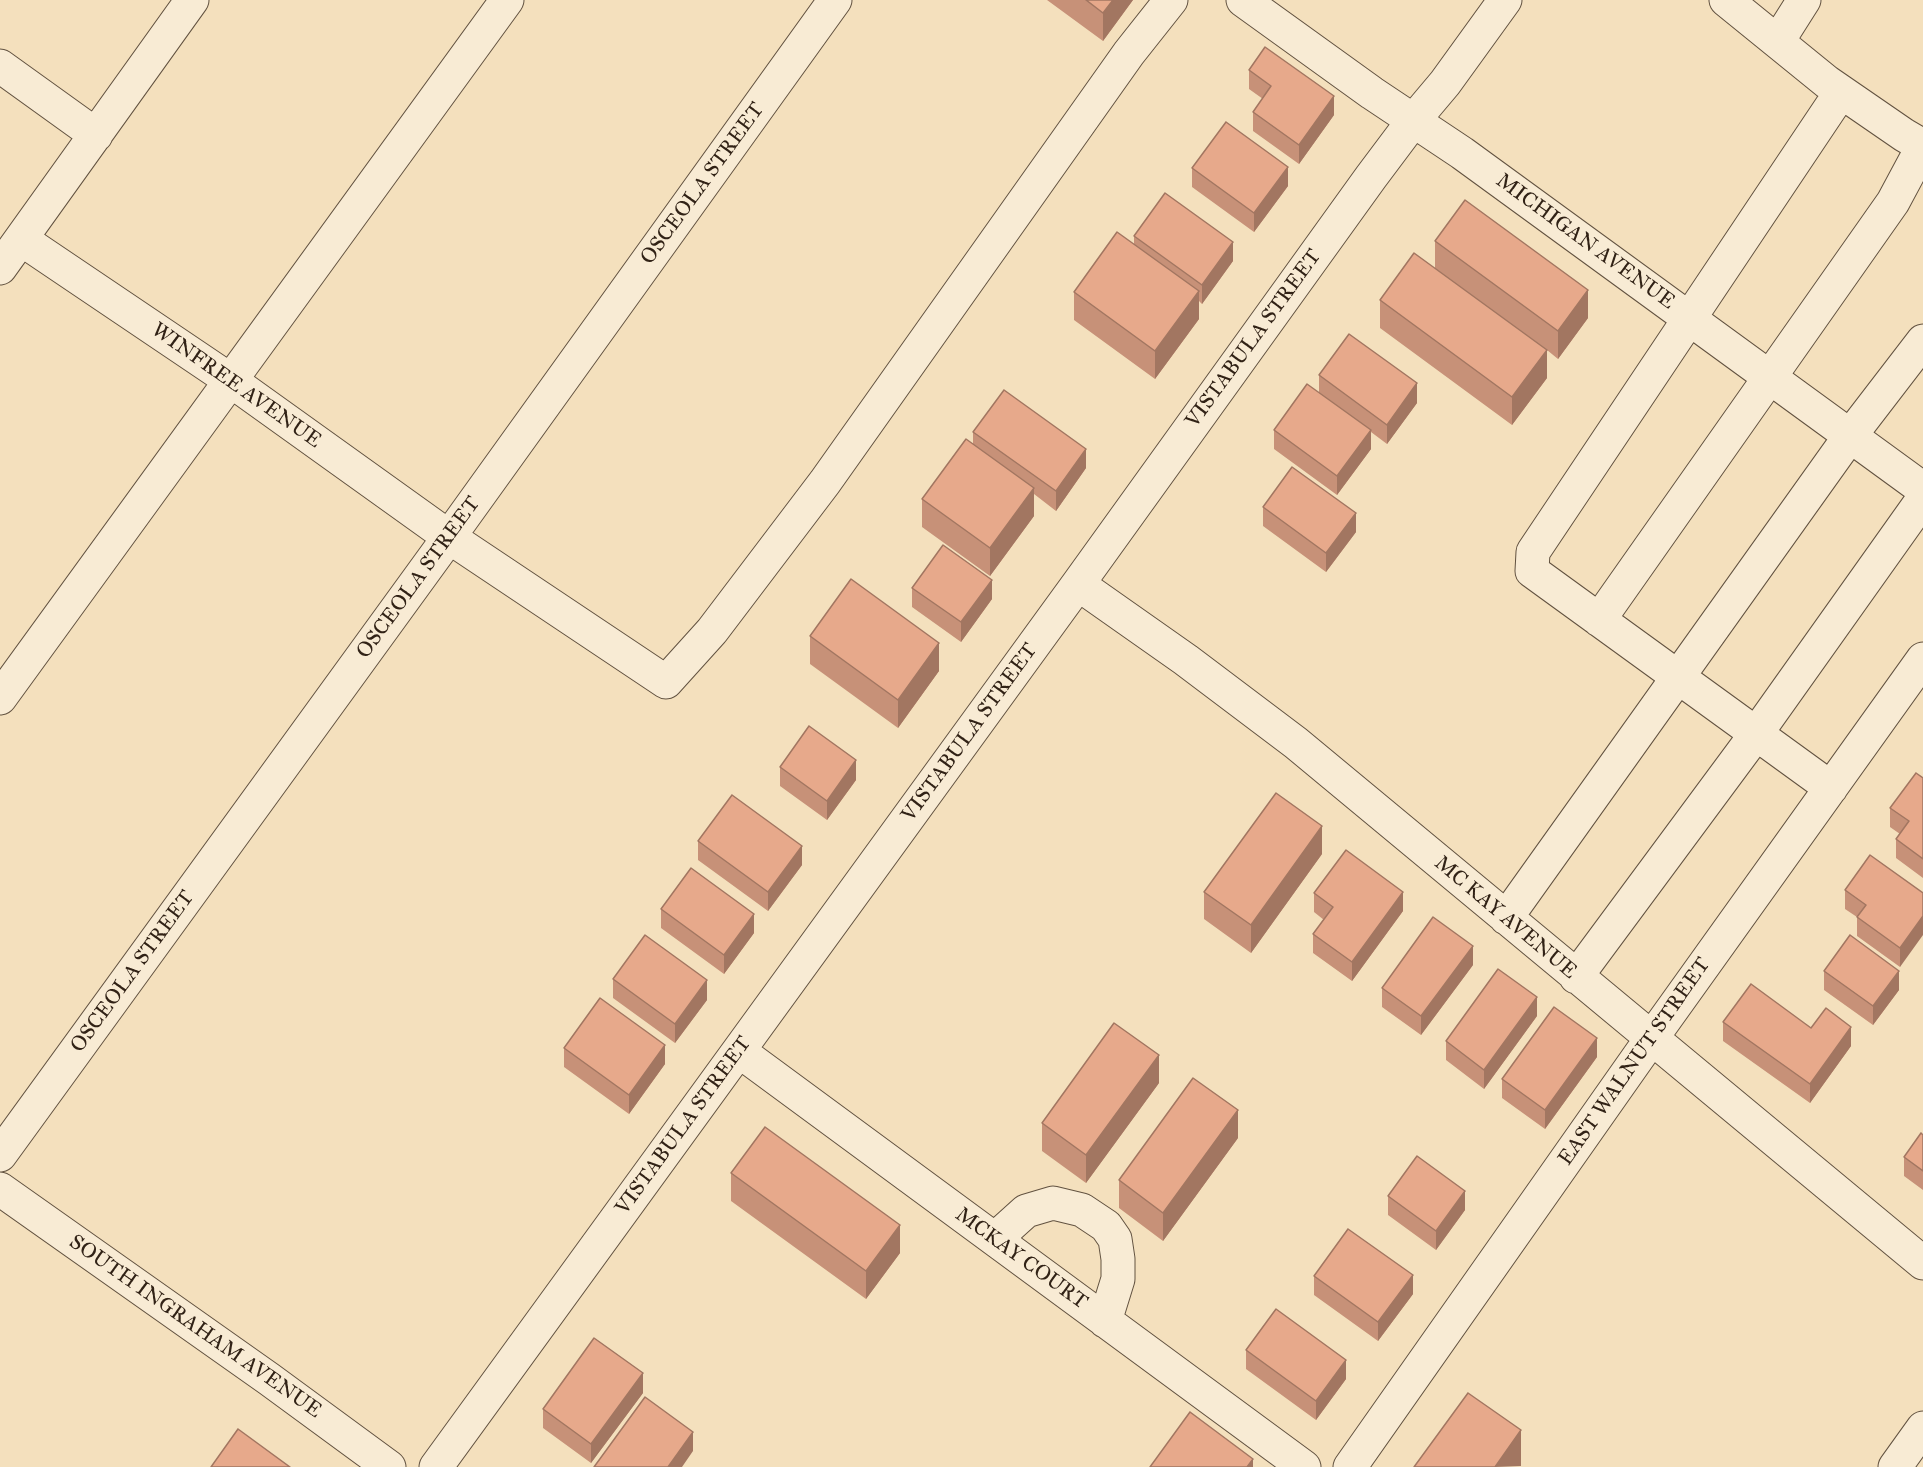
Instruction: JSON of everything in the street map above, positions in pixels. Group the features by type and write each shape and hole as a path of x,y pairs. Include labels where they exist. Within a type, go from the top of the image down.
{"street":[{"path":"0,268 192,0"},
{"path":"0,698 507,0"},
{"name":"OSCEOLA STREET","path":"0,1155 835,0"},
{"name":"WINFREE AVENUE","path":"21,239 231,380 449,537 666,682 712,631 825,482 1129,52 1171,0"},
{"name":"MICHIGAN AVENUE","path":"1244,0 1413,121 1462,153 1923,489"},
{"name":"VISTABULA STREET","path":"436,1467 1413,121 1445,83 1505,0"},
{"path":"1599,620 1893,202 1923,146 1841,92 1726,0"},
{"path":"1778,41 1804,0"},
{"path":"0,66 96,135"},
{"path":"1831,788 1532,571 1533,552 1841,92"},
{"path":"1506,918 1850,436 1923,341"},
{"path":"1576,978 1756,734 1923,500"},
{"name":"MC KAY AVENUE","path":"1078,584 1186,660 1296,743 1576,978 1923,1263"},
{"name":"EAST WALNUT STREET","path":"1350,1467 1651,1039 1923,659"},
{"name":"MCKAY COURT","path":"739,1051 1304,1467"},
{"name":"SOUTH INGRAHAM AVENUE","path":"0,1189 269,1379 389,1467"},
{"path":"995,1239 1026,1211 1053,1203 1082,1210 1106,1226 1115,1239 1118,1279 1105,1321"},
{"path":"1895,1467 1923,1428"}],"building":[{"path":"1086,0 1113,0 1103,13"},
{"path":"1265,47 1334,96 1299,145 1253,112 1271,86 1249,70"},
{"path":"1226,122 1288,167 1254,213 1192,168"},
{"path":"1165,193 1233,242 1202,285 1134,236"},
{"path":"1465,200 1588,290 1558,331 1435,241"},
{"path":"1117,232 1199,291 1155,351 1074,292"},
{"path":"1414,253 1547,350 1512,397 1380,300"},
{"path":"1349,334 1417,383 1387,425 1319,375"},
{"path":"1307,384 1371,430 1337,476 1274,430"},
{"path":"1004,390 1086,449 1056,491 973,432"},
{"path":"966,439 1034,488 990,548 922,499"},
{"path":"1292,467 1356,513 1326,553 1263,507"},
{"path":"943,545 992,580 961,622 912,588"},
{"path":"851,579 939,643 898,700 810,636"},
{"path":"809,726 856,760 827,801 780,767"},
{"path":"1916,773 1923,778 1923,859 1896,839 1909,821 1890,808"},
{"path":"1276,793 1322,826 1251,925 1204,892"},
{"path":"732,795 802,846 768,892 698,841"},
{"path":"1346,850 1403,892 1352,962 1313,934 1333,907 1314,893"},
{"path":"1870,855 1923,893 1923,916 1900,948 1857,917 1866,905 1845,890"},
{"path":"691,868 754,914 724,955 661,909"},
{"path":"1433,917 1473,946 1421,1016 1382,988"},
{"path":"645,935 707,980 675,1024 613,979"},
{"path":"1850,935 1899,971 1873,1006 1824,971"},
{"path":"1498,969 1537,997 1484,1070 1446,1041"},
{"path":"1751,984 1811,1028 1826,1008 1851,1027 1810,1084 1723,1022"},
{"path":"600,998 665,1045 629,1095 564,1048"},
{"path":"1554,1007 1597,1038 1545,1110 1502,1079"},
{"path":"1114,1023 1159,1055 1086,1155 1042,1123"},
{"path":"1193,1078 1238,1110 1163,1213 1119,1180"},
{"path":"765,1127 900,1225 866,1271 731,1173"},
{"path":"1921,1133 1923,1135 1923,1171 1904,1157"},
{"path":"1417,1156 1465,1191 1436,1231 1388,1196"},
{"path":"1348,1229 1413,1275 1378,1322 1314,1276"},
{"path":"1276,1309 1346,1360 1316,1401 1246,1350"},
{"path":"594,1338 643,1373 591,1444 543,1409"},
{"path":"1468,1393 1521,1430 1495,1467 1414,1467"},
{"path":"645,1397 693,1432 668,1467 594,1467"},
{"path":"1190,1412 1253,1459 1247,1467 1150,1467"},
{"path":"238,1429 290,1467 211,1467"}]}
